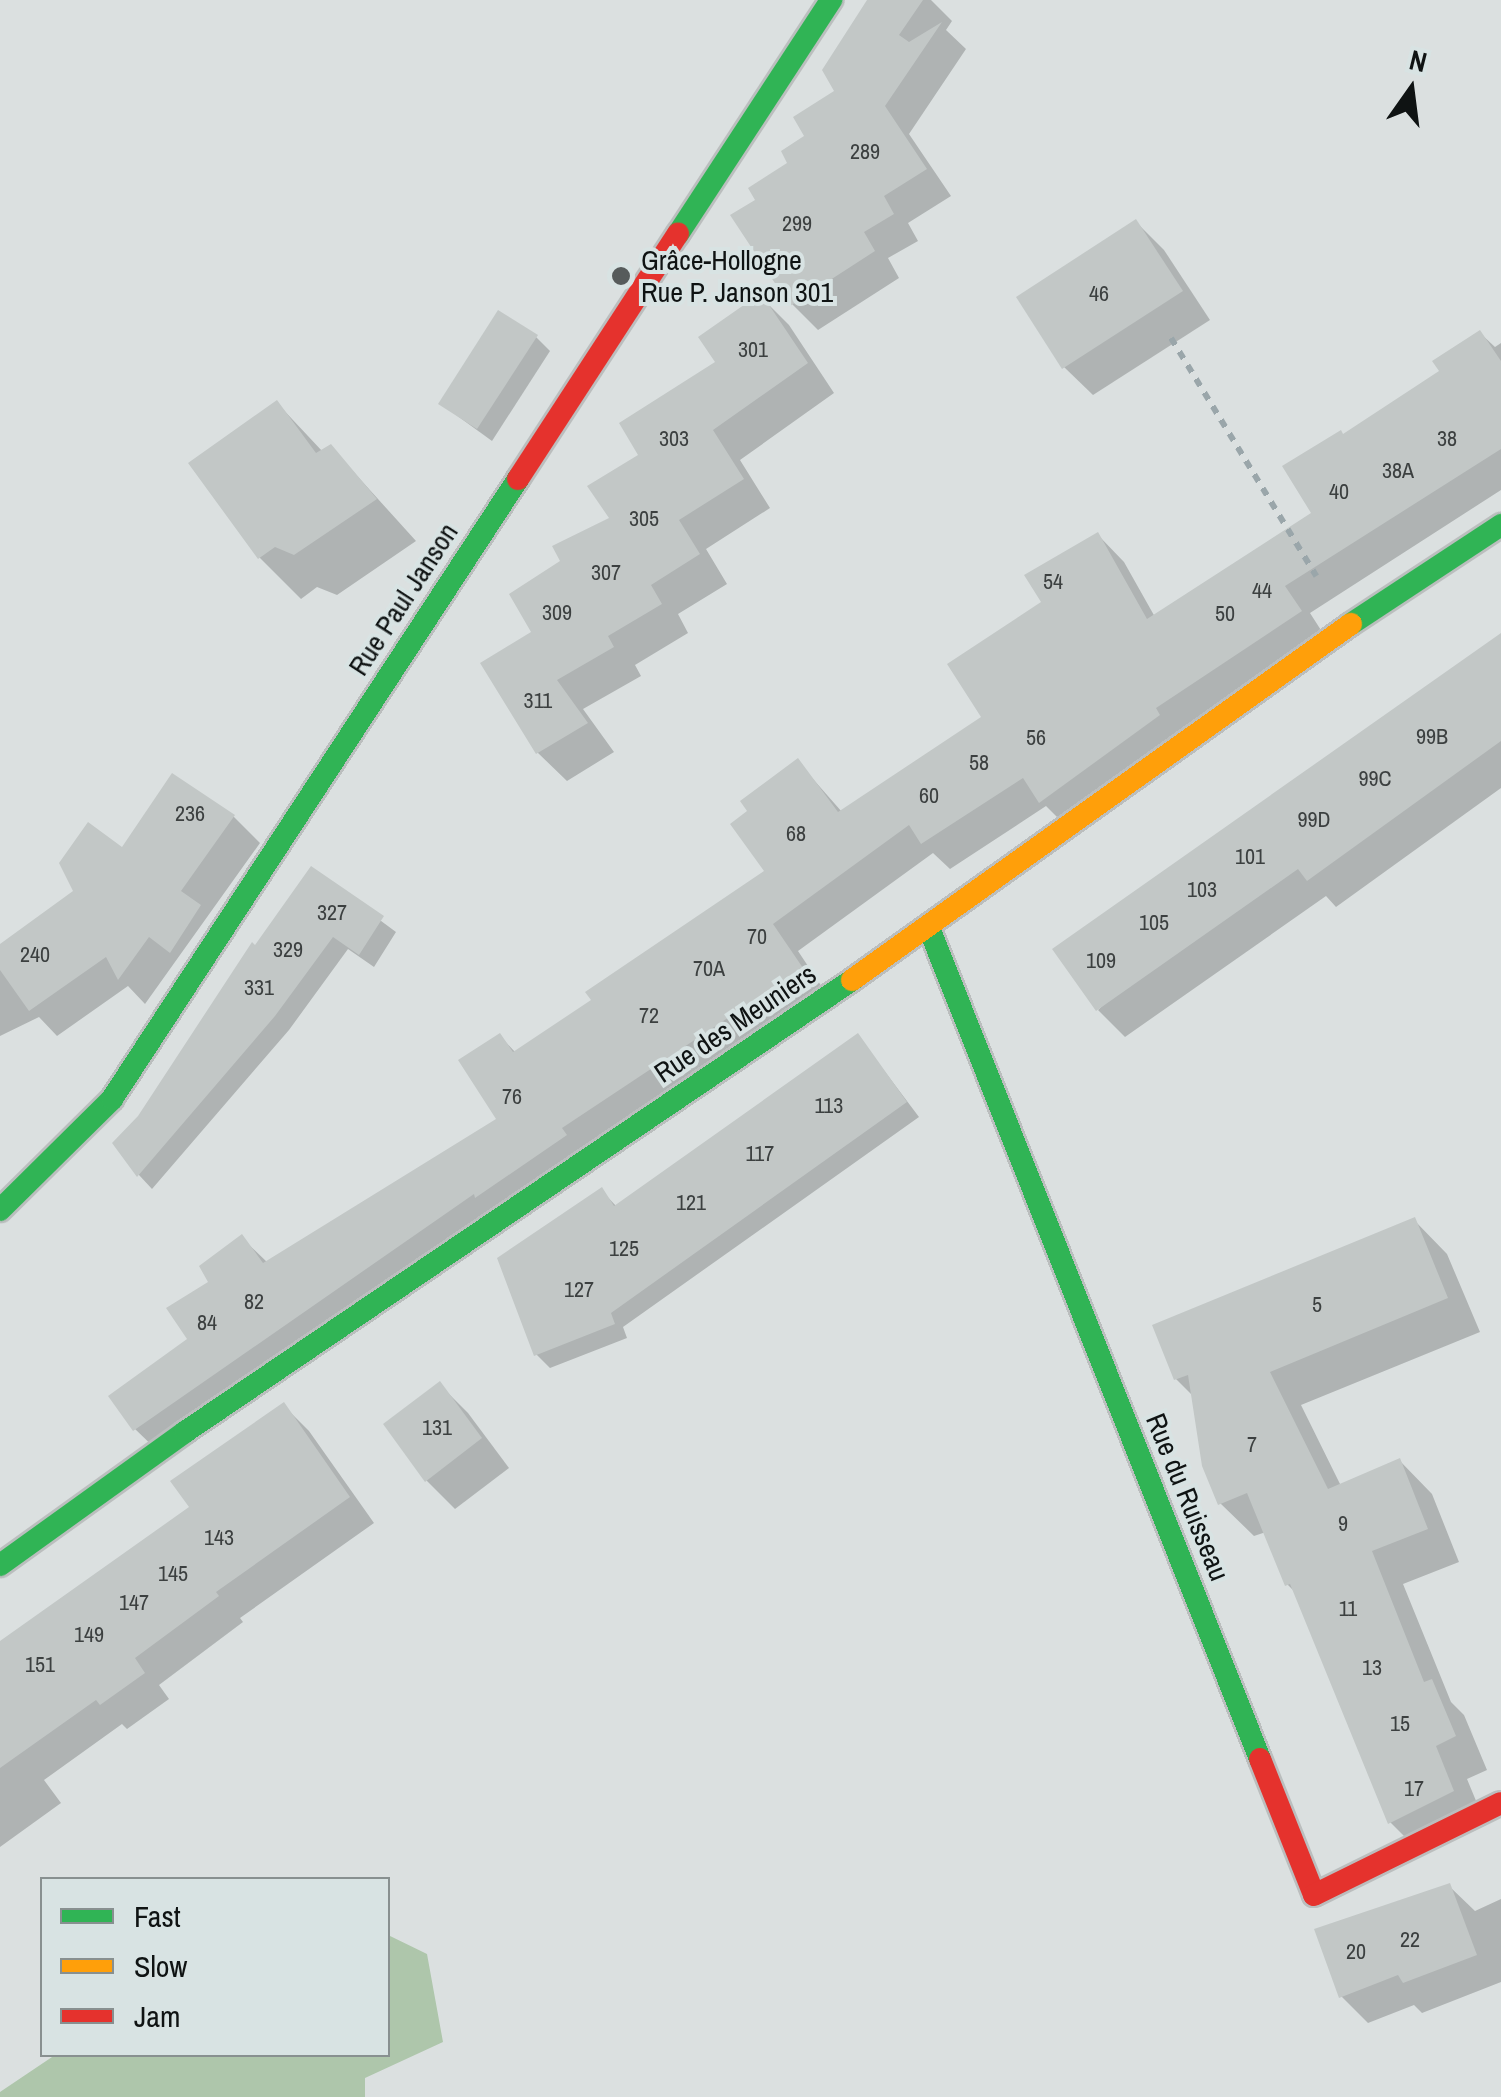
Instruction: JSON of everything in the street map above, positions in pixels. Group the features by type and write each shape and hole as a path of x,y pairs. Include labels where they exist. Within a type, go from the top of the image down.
{"street":[{"name":"Rue Paul Janson","path":"0,1210 112,1099 830,0"},
{"name":"Rue des Meuniers","path":"0,1565 185,1432 929,928 1346,627 1501,525"},
{"name":"Rue du Ruisseau","path":"929,928 1314,1895 1501,1803"}],"path":[{"path":"1171,338 1346,627"}],"green space":[{"path":"390,1936 427,1954 443,2042 365,2078 365,2097 0,2097 0,2092 52,2057 390,2057"}],"building":[{"path":"867,0 923,0 899,35 909,42 942,22 885,106 927,169 884,196 894,214 864,232 875,251 790,306 730,215 755,200 748,188 787,163 781,151 804,136 793,117 834,91 822,70"},
{"path":"1136,219 1183,291 1062,369 1016,297"},
{"path":"761,293 808,363 713,430 744,479 679,520 700,554 651,585 662,604 608,636 614,647 557,680 588,723 536,754 480,663 531,632 509,594 560,561 552,546 609,518 587,486 638,455 619,423 715,362 698,337"},
{"path":"498,310 538,335 477,429 438,404"},
{"path":"1480,330 1501,361 1501,449 1285,586 1302,611 1156,708 1160,715 1039,803 1023,778 921,844 909,825 773,924 803,968 562,1128 567,1135 475,1198 474,1194 133,1431 108,1396 187,1339 166,1308 208,1282 199,1266 242,1234 263,1263 496,1119 458,1060 500,1033 513,1052 591,1000 585,992 764,871 730,824 747,811 740,801 798,758 838,812 981,717 947,664 1041,602 1024,575 1098,532 1147,619 1311,513 1282,466 1341,430 1343,434 1439,371 1432,361"},
{"path":"277,400 316,453 331,444 377,499 294,555 275,547 258,559 188,463"},
{"path":"1501,633 1501,741 1307,881 1298,869 1096,1011 1052,949"},
{"path":"172,773 235,815 181,891 201,905 170,953 149,937 118,980 106,957 29,1011 0,970 0,944 73,891 59,863 88,822 122,847"},
{"path":"311,866 384,916 359,955 333,937 275,1016 137,1177 112,1143 138,1116 252,942 255,945"},
{"path":"858,1033 907,1102 611,1313 615,1324 534,1356 497,1258 602,1187 614,1206"},
{"path":"1415,1217 1448,1298 1270,1372 1328,1489 1400,1458 1428,1529 1372,1551 1424,1682 1432,1679 1456,1736 1436,1746 1454,1791 1388,1824 1290,1584 1285,1586 1247,1493 1218,1505 1202,1466 1188,1375 1174,1380 1152,1325"},
{"path":"440,1381 482,1438 425,1482 383,1424"},
{"path":"284,1402 350,1497 216,1592 219,1596 135,1658 145,1673 100,1705 96,1700 0,1768 0,1641 189,1507 170,1481"},
{"path":"1450,1883 1477,1955 1403,1983 1398,1975 1339,1998 1314,1929"}],"traffic: fast":[{"path":"678,234 831,0"},
{"path":"0,1210 112,1099 518,479"},
{"path":"1351,624 1501,525"},
{"path":"929,928 1260,1759"},
{"path":"0,1565 185,1432 852,980"}],"traffic: slow":[{"path":"852,980 1351,624"}],"traffic: jam":[{"path":"518,479 678,234"},
{"path":"1260,1759 1314,1895 1501,1803"}],"place":[{"name":"Grâce-Hollogne Rue P. Janson 301","path":"621,276"}]}
